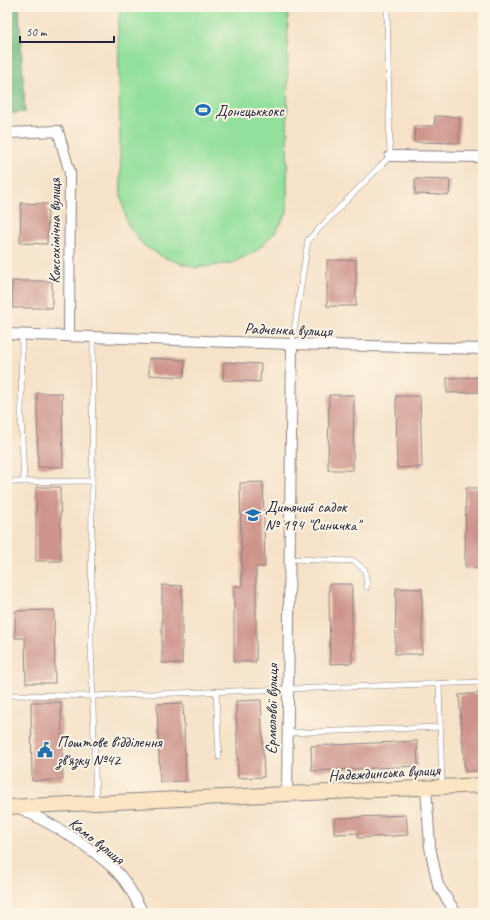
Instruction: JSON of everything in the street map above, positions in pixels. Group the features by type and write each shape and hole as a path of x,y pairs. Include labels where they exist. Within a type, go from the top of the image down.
{"street":[{"name":"Коксохімічна вулиця","path":"7,133 58,130 70,173 69,335"},
{"path":"390,156 483,157"},
{"name":"Радченка вулиця","path":"7,334 483,349"},
{"name":"Єрмолової вулиця","path":"287,794 292,344"},
{"name":"Надєждинська вулиця","path":"287,794 483,785"},
{"path":"426,787 430,847 438,885 456,913"},
{"path":"12,807 287,794"},
{"name":"Камо вулиця","path":"12,807 53,825 115,869 130,890 143,913"}],"lane":[{"path":"292,344 308,240 390,156 387,7"},
{"path":"22,334 21,416 24,482"},
{"path":"93,337 93,696 96,803"},
{"path":"7,482 92,480"},
{"path":"289,559 354,561 365,570 367,588"},
{"path":"7,695 93,696 483,682"},
{"path":"439,683 442,787"},
{"path":"216,691 219,757"},
{"path":"288,733 440,727"}],"green space":[{"path":"7,7 19,7 25,112 7,114"},
{"name":"Донецьккокс","path":"121,7 288,7 287,213 274,234 256,251 232,263 196,268 165,258 143,245 127,223 121,196 118,23"}],"building":[{"path":"435,116 460,117 459,143 414,142 415,126 434,126"},
{"path":"415,179 450,180 449,195 415,194"},
{"path":"21,203 48,204 47,244 20,243"},
{"path":"327,260 356,260 356,306 327,306"},
{"path":"12,281 52,281 52,308 12,308"},
{"path":"149,358 185,360 184,377 149,375"},
{"path":"224,362 261,364 260,382 223,380"},
{"path":"482,377 483,392 447,393 447,378"},
{"path":"37,393 62,393 63,467 38,467"},
{"path":"329,395 354,395 353,470 328,470"},
{"path":"396,396 420,396 422,467 397,468"},
{"path":"263,482 265,567 256,567 256,662 234,662 234,586 242,586 240,483"},
{"path":"36,487 60,487 61,561 36,561"},
{"path":"466,488 483,488 483,569 465,568"},
{"path":"329,584 352,584 352,663 330,664"},
{"path":"162,585 182,586 182,664 162,663"},
{"path":"396,588 422,589 422,654 395,654"},
{"path":"54,610 55,683 26,683 25,638 15,638 15,611"},
{"path":"483,693 483,770 465,772 459,695"},
{"path":"261,700 264,777 238,778 236,701"},
{"path":"31,702 61,702 63,780 32,781"},
{"path":"183,703 186,781 160,782 157,704"},
{"path":"417,741 418,766 312,771 311,746"},
{"path":"406,815 408,835 358,838 358,833 334,834 334,818"}],"place":[{"name":"Донецьккокс","path":"203,110"},
{"name":"Дитячий садок № 194 \"Синичка\"","path":"253,515"},
{"name":"Поштове відділення зв'язку №42","path":"45,750"}]}
